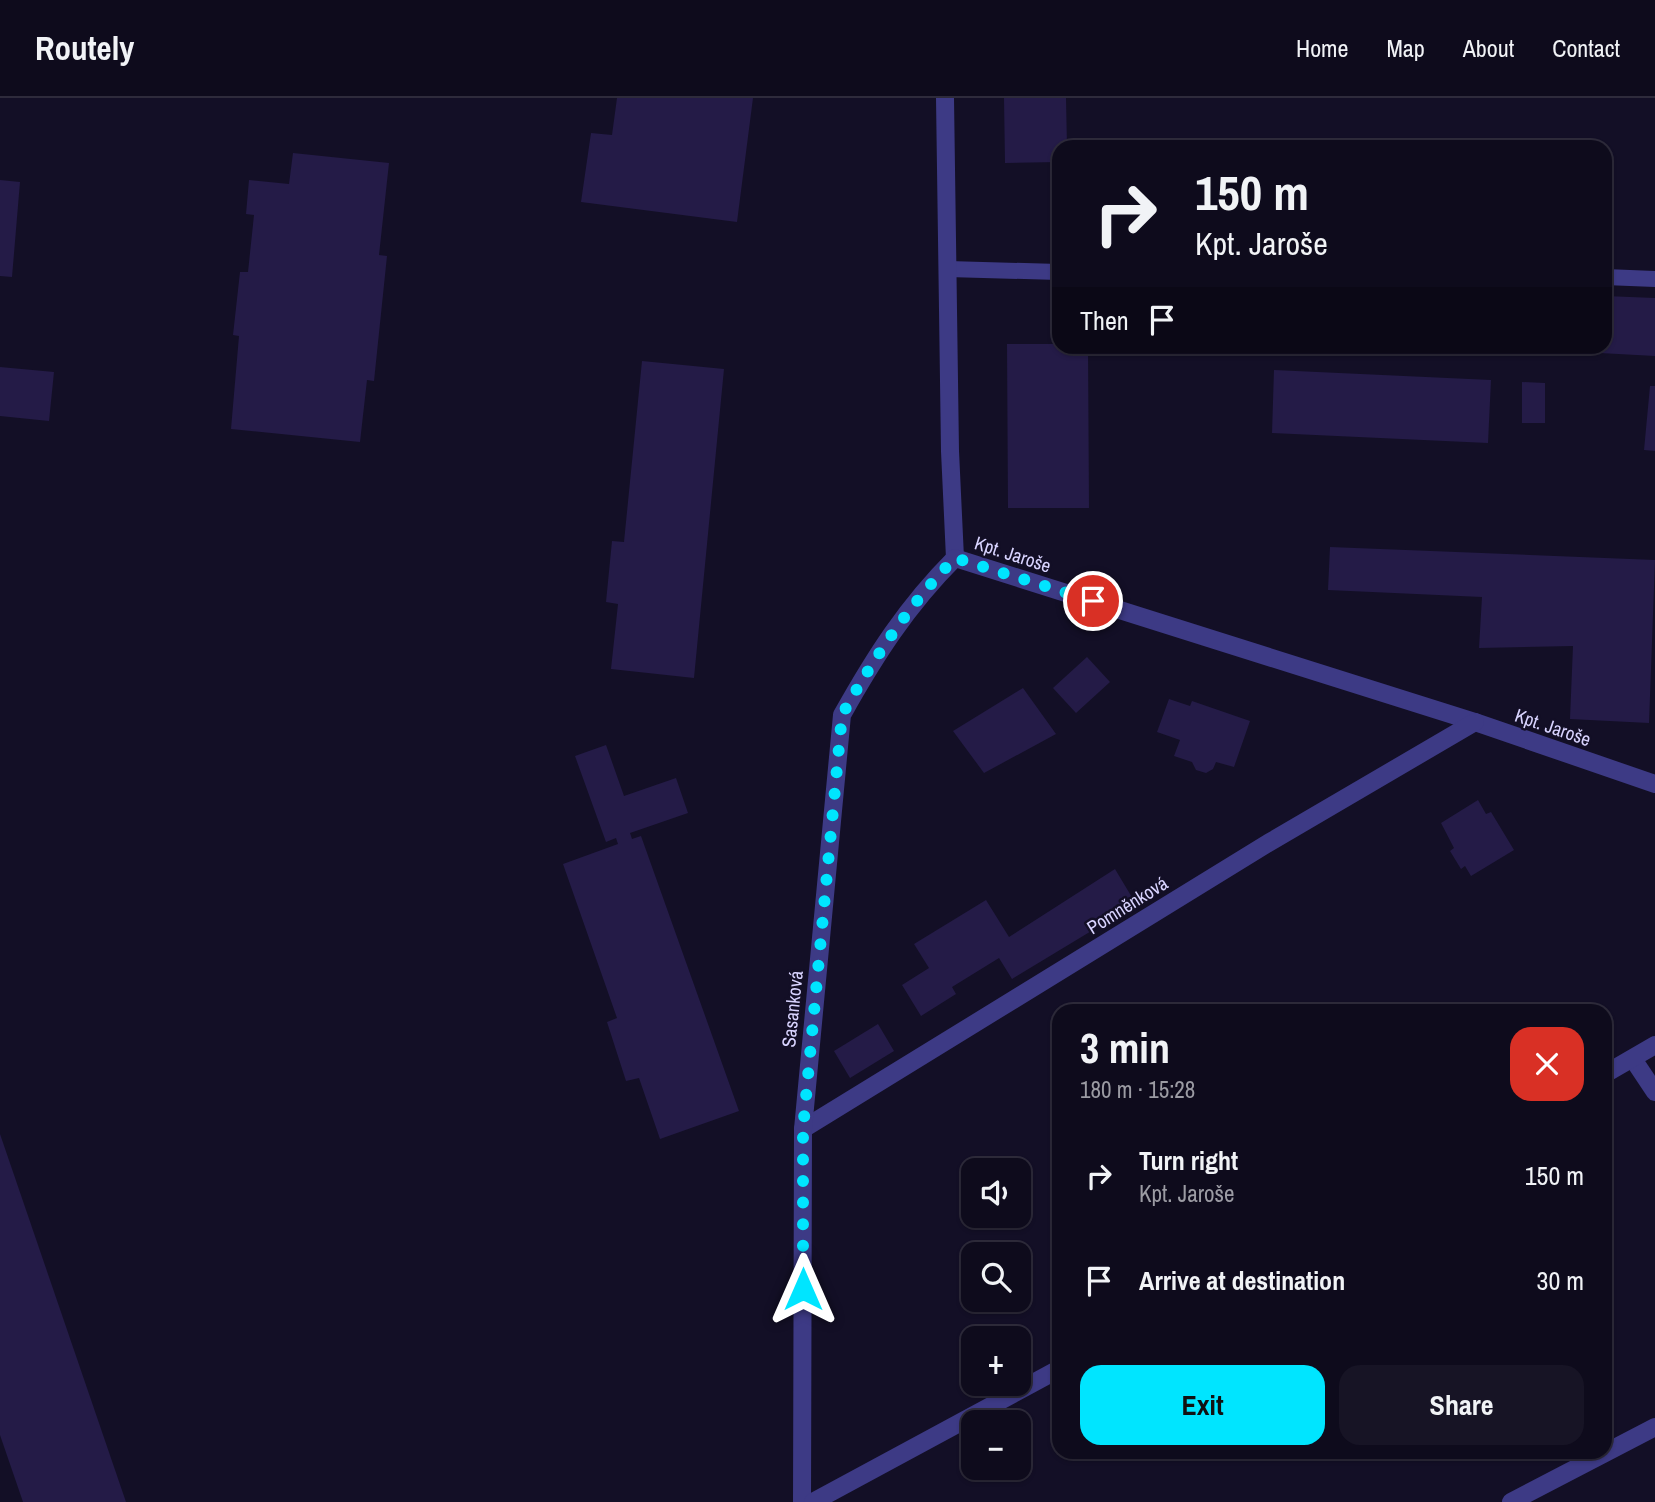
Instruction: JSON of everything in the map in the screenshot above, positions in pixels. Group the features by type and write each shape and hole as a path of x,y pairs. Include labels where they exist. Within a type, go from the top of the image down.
{"street":[{"name":"Kpt. Jaroše","path":"945,98 950,451 955,558 1475,722 1655,784"},
{"name":"Sasanková","path":"802,1502 803,1129 842,715 874,658 923,590 955,558"},
{"name":"Pomněnková","path":"803,1129 1270,842 1475,722"},
{"path":"1612,1070 1655,1045"},
{"path":"1633,1059 1655,1092"},
{"path":"813,1502 1052,1373"},
{"path":"1612,1449 1655,1427"},
{"path":"1511,1502 1594,1459"}],"lane":[{"path":"948,269 1052,272"},
{"path":"1612,276 1655,279"}],"building":[{"path":"617,98 753,98 737,222 581,202 591,133 612,135"},
{"path":"1004,98 1066,98 1067,140 1052,140 1052,162 1005,163"},
{"path":"293,153 389,163 379,255 387,256 374,381 367,380 360,442 231,429 239,336 233,335 240,272 248,272 254,215 246,214 249,180 289,184"},
{"path":"0,180 20,182 12,277 0,276"},
{"path":"1612,296 1655,298 1655,356 1612,354"},
{"path":"1007,344 1052,344 1052,354 1088,354 1089,508 1008,508"},
{"path":"642,361 724,369 694,678 611,669 618,604 606,602 612,541 624,542"},
{"path":"0,367 54,372 49,421 0,416"},
{"path":"1274,370 1491,380 1488,443 1272,433"},
{"path":"1522,382 1545,383 1545,423 1522,423"},
{"path":"1650,386 1655,386 1655,451 1644,450"},
{"path":"1330,547 1655,560 1649,723 1570,719 1573,646 1479,648 1482,597 1328,590"},
{"path":"1087,657 1110,682 1076,713 1053,688"},
{"path":"1023,688 1056,734 984,773 953,731"},
{"path":"1169,699 1190,706 1192,701 1250,721 1234,767 1216,762 1213,769 1206,773 1196,770 1192,762 1174,756 1180,740 1157,732"},
{"path":"606,745 624,796 676,778 688,813 630,833 632,839 641,836 739,1111 660,1139 639,1078 626,1081 607,1022 617,1018 563,864 618,844 616,838 606,842 575,756"},
{"path":"1478,800 1486,814 1491,812 1514,850 1471,876 1465,866 1461,869 1450,851 1454,848 1441,823"},
{"path":"1115,869 1136,904 1012,979 999,958 952,987 956,994 921,1016 902,985 929,968 914,944 986,900 1009,937"},
{"path":"878,1024 894,1051 850,1078 834,1051"},
{"path":"0,1134 126,1502 23,1502 0,1435"}],"route":[{"path":"803,1289 803,1129 842,715 874,658 923,590 955,558 1093,601"}]}
